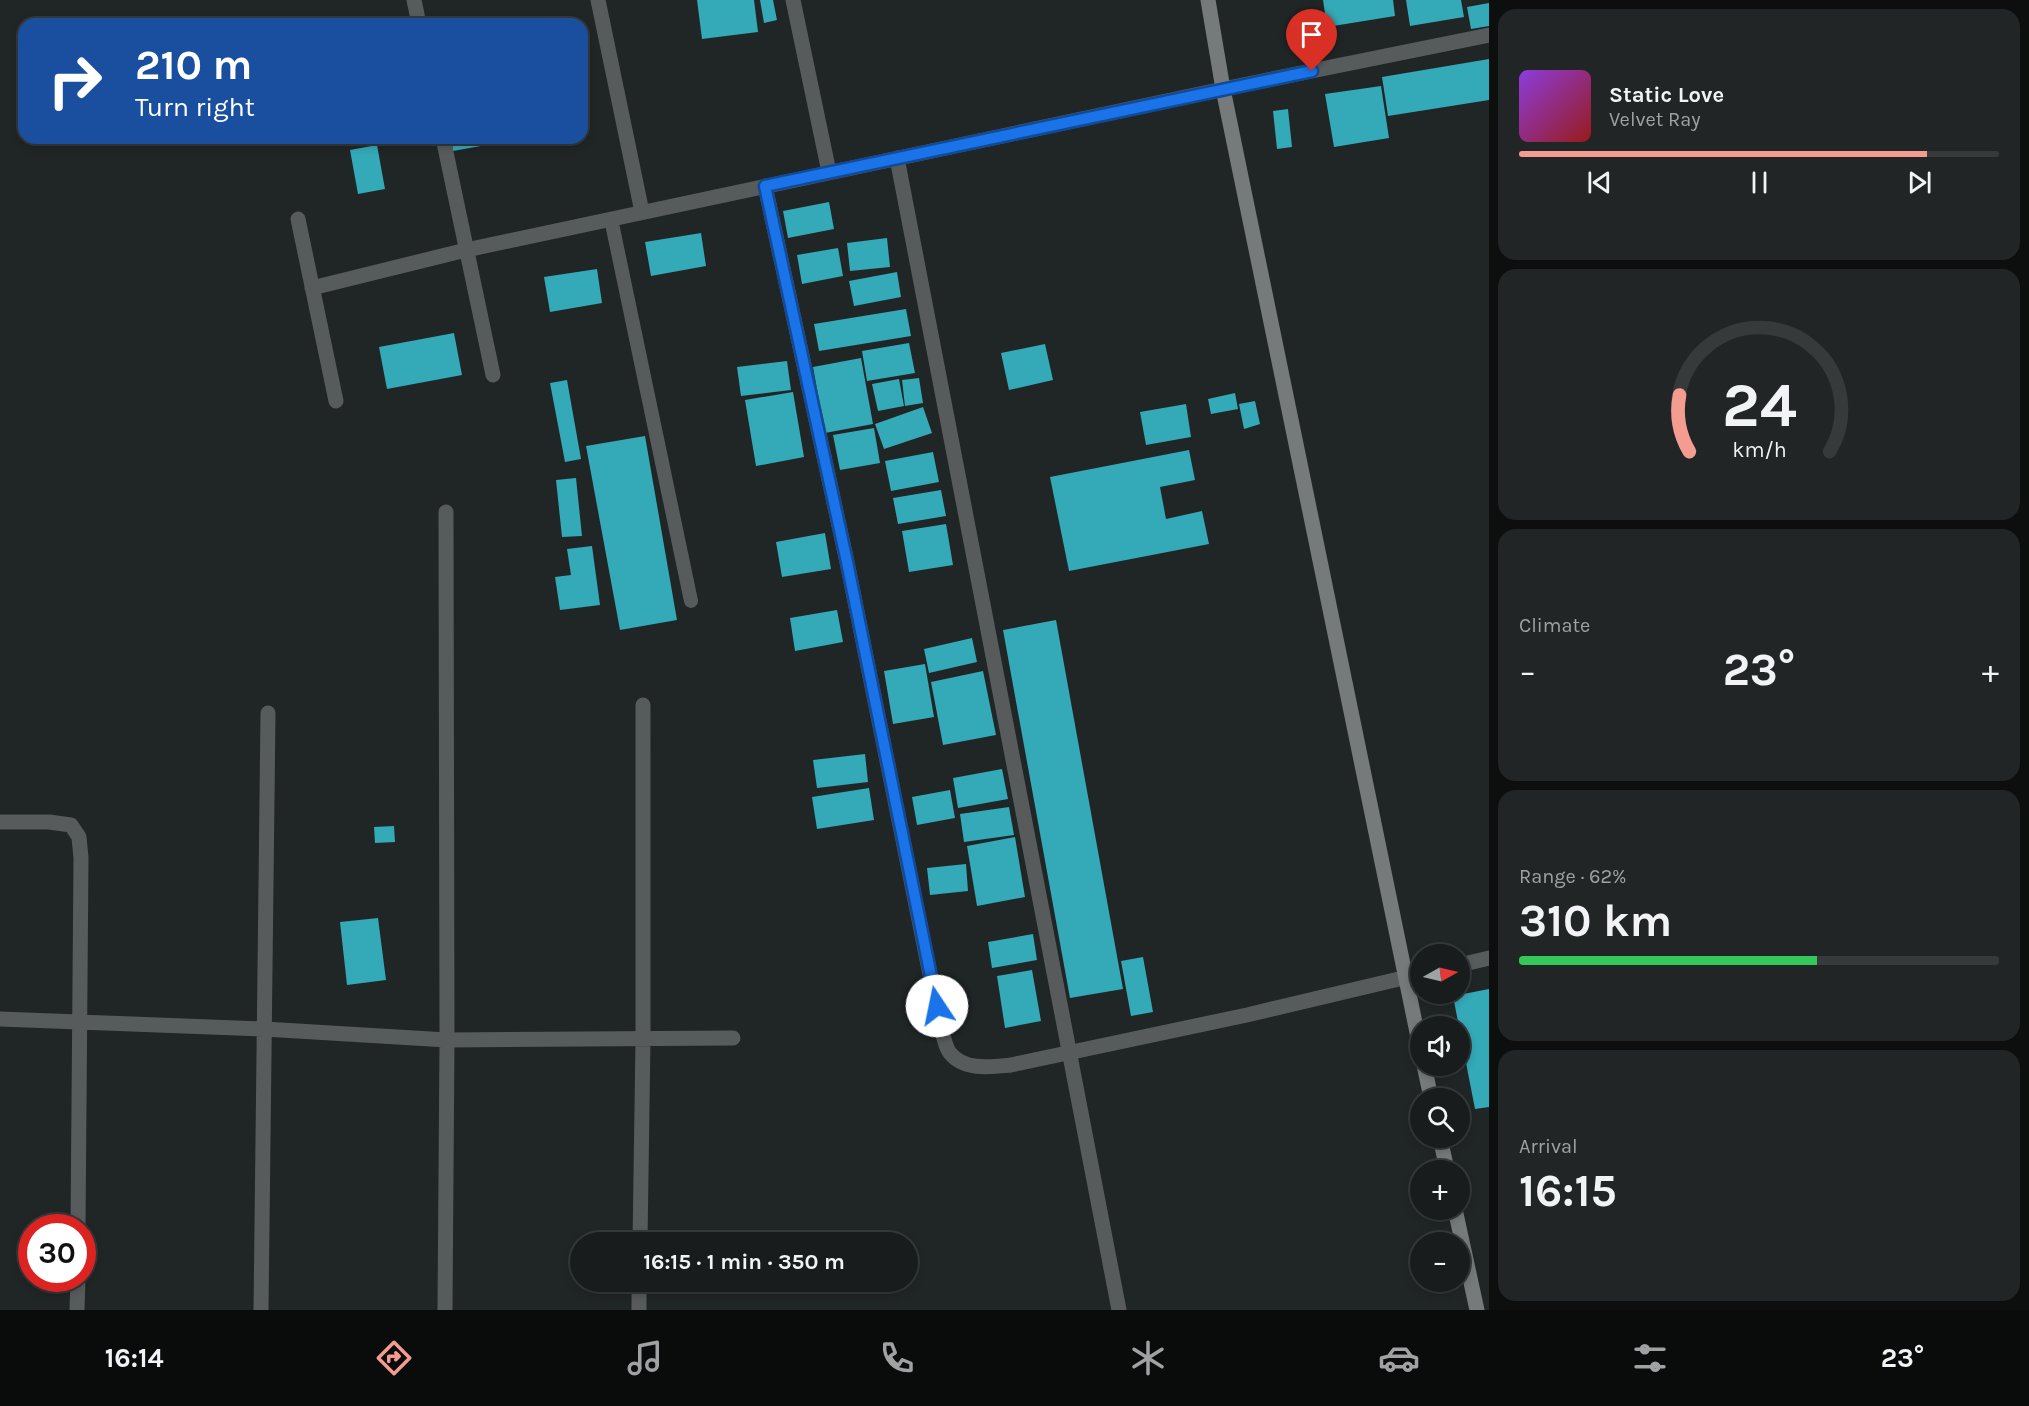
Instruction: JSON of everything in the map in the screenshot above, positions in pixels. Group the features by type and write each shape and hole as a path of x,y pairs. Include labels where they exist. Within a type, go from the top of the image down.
{"street":[{"path":"414,0 418,18"},
{"path":"598,0 642,212"},
{"path":"793,0 830,172"},
{"path":"1208,0 1223,89 1410,962"},
{"path":"312,288 466,249 1489,35"},
{"path":"444,144 493,375"},
{"path":"897,158 1119,1310"},
{"path":"765,186 847,562 941,1029 950,1053 966,1064 983,1068 1011,1065 1410,977"},
{"path":"298,219 336,401"},
{"path":"445,1310 446,512"},
{"path":"640,1232 643,1039 643,705"},
{"path":"261,1310 268,713"},
{"path":"0,822 49,822 71,825 79,837 81,858 78,1214"},
{"path":"1470,963 1489,958"},
{"path":"0,1019 264,1029 447,1040 733,1038"},
{"path":"1457,1220 1477,1310"},
{"path":"77,1310 78,1292"},
{"path":"639,1292 639,1310"}],"lane":[{"path":"611,219 691,601"}],"building":[{"path":"697,0 754,0 758,32 702,39"},
{"path":"760,0 773,0 777,20 764,23"},
{"path":"1323,0 1393,0 1395,16 1327,27"},
{"path":"1406,0 1461,0 1464,17 1410,26"},
{"path":"1489,3 1489,26 1471,29 1467,7"},
{"path":"1489,59 1489,100 1388,116 1382,77"},
{"path":"1381,86 1389,138 1334,147 1325,94"},
{"path":"1288,109 1292,147 1277,149 1273,111"},
{"path":"452,144 492,144 453,151"},
{"path":"377,145 385,189 358,194 350,150"},
{"path":"829,202 834,229 788,238 783,211"},
{"path":"701,233 706,266 651,276 645,242"},
{"path":"887,238 890,267 850,271 847,243"},
{"path":"838,248 843,276 802,284 797,255"},
{"path":"597,269 602,303 550,312 544,277"},
{"path":"897,272 901,297 854,306 849,281"},
{"path":"906,309 911,336 819,351 814,324"},
{"path":"454,333 462,375 387,389 379,347"},
{"path":"909,343 915,373 867,381 862,351"},
{"path":"1045,344 1053,380 1009,390 1001,353"},
{"path":"861,358 873,424 825,433 813,367"},
{"path":"787,361 791,390 741,396 737,367"},
{"path":"919,378 923,403 905,406 902,380"},
{"path":"899,379 904,406 878,411 872,384"},
{"path":"567,380 581,459 565,462 550,383"},
{"path":"793,392 804,457 756,466 745,400"},
{"path":"1235,393 1238,409 1211,414 1208,399"},
{"path":"1255,401 1260,424 1244,429 1239,404"},
{"path":"1186,404 1191,437 1146,445 1140,412"},
{"path":"923,407 932,433 884,449 875,424"},
{"path":"874,428 880,463 840,470 833,435"},
{"path":"645,436 677,620 620,630 586,446"},
{"path":"1189,450 1195,480 1160,487 1166,519 1202,511 1209,544 1069,571 1050,477"},
{"path":"933,452 939,482 891,491 885,461"},
{"path":"576,478 582,536 562,537 556,480"},
{"path":"941,490 946,516 898,524 893,498"},
{"path":"946,524 953,565 909,572 902,531"},
{"path":"825,533 831,569 782,577 776,542"},
{"path":"592,546 600,605 560,610 555,577 571,575 567,549"},
{"path":"837,610 843,642 795,651 790,618"},
{"path":"1056,620 1123,989 1070,998 1003,630"},
{"path":"972,638 977,662 929,673 924,649"},
{"path":"925,664 934,717 893,724 884,671"},
{"path":"983,671 996,735 943,745 931,682"},
{"path":"865,754 868,782 817,788 813,760"},
{"path":"1002,769 1008,799 958,808 953,778"},
{"path":"869,788 874,820 817,829 812,797"},
{"path":"950,790 955,818 917,825 912,797"},
{"path":"1009,807 1014,835 964,842 960,814"},
{"path":"394,826 395,842 375,843 374,827"},
{"path":"1015,837 1025,897 977,906 967,846"},
{"path":"966,864 968,891 930,895 927,868"},
{"path":"378,918 386,980 347,985 340,922"},
{"path":"1033,934 1037,960 992,968 988,942"},
{"path":"1143,957 1153,1012 1131,1016 1121,961"},
{"path":"1032,970 1041,1021 1005,1028 997,976"},
{"path":"1489,989 1489,1107 1475,1109 1469,1076 1470,1016 1457,1016 1455,1004 1470,1004 1470,993"}],"route":[{"path":"937,1006 847,562 765,186 1312,71"}]}
